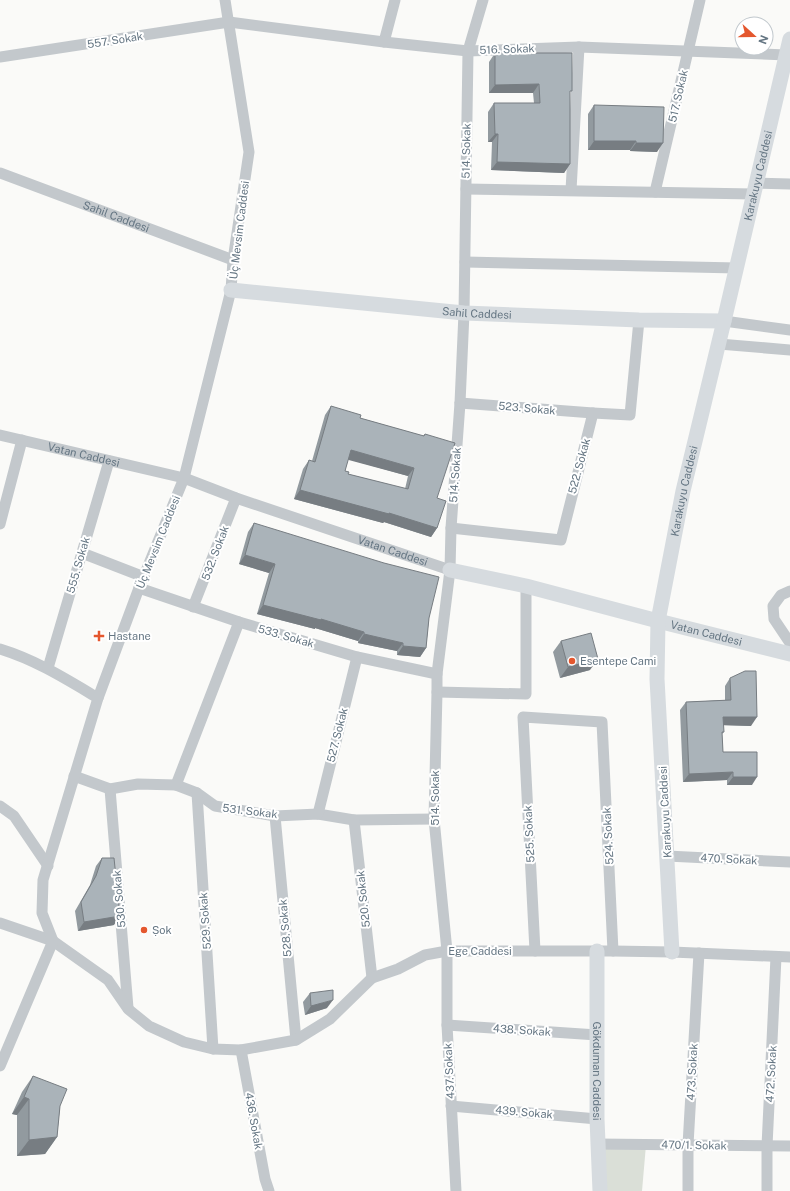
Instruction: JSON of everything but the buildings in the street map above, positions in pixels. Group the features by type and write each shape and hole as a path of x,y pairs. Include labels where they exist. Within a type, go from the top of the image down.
{"street":[{"name":"Üç Mevsim Caddesi","path":"53,941 42,913 43,880 98,698 139,588 184,478 232,290 233,260 249,152 225,0"},
{"path":"384,42 395,0"},
{"name":"514. Sokak","path":"447,951 434,819 436,692 450,570 460,402 464,313 468,51 483,0"},
{"name":"517. Sokak","path":"655,192 700,0"},
{"name":"516. Sokak","path":"229,22 468,51 579,47 786,55"},
{"name":"557. Sokak","path":"0,58 229,22"},
{"name":"Karakuyu Caddesi","path":"672,952 657,679 658,621 683,491 737,268 790,38"},
{"path":"571,190 579,47"},
{"name":"Sahil Caddesi","path":"0,173 233,260"},
{"path":"466,189 655,192 755,189 790,184"},
{"path":"465,262 737,268"},
{"name":"Sahil Caddesi","path":"232,290 464,313 724,322"},
{"path":"593,413 630,415 639,320"},
{"path":"724,322 790,330"},
{"path":"719,344 790,350"},
{"name":"523. Sokak","path":"460,402 593,413"},
{"name":"522. Sokak","path":"452,528 561,540 593,413"},
{"name":"Vatan Caddesi","path":"0,435 184,478 236,498 450,570 526,586 790,654"},
{"path":"0,524 22,440"},
{"name":"555. Sokak","path":"48,668 109,461"},
{"name":"532. Sokak","path":"193,608 236,498"},
{"path":"82,553 144,577"},
{"path":"436,692 526,694 526,586"},
{"name":"533. Sokak","path":"139,588 193,608 357,657 437,674"},
{"path":"790,591 781,595 773,606 774,619 790,643"},
{"path":"176,785 239,622"},
{"path":"0,649 20,655 48,668 98,698"},
{"name":"527. Sokak","path":"318,814 357,657"},
{"name":"525. Sokak","path":"535,951 523,717 602,722"},
{"name":"524. Sokak","path":"602,722 613,951"},
{"name":"531. Sokak","path":"74,776 110,789 138,784 176,785 197,793 214,806 275,816 318,814 354,820 434,819"},
{"name":"530. Sokak","path":"110,789 128,1009"},
{"name":"529. Sokak","path":"197,793 213,1049"},
{"path":"0,806 14,816 48,866"},
{"name":"528. Sokak","path":"275,816 296,1040"},
{"name":"520. Sokak","path":"354,820 372,978"},
{"name":"470. Sokak","path":"667,856 790,862"},
{"name":"Ege Caddesi","path":"0,923 53,941 108,980 128,1009 149,1026 184,1042 213,1049 241,1050 296,1040 330,1019 372,978 398,969 425,955 447,951 672,952 790,957"},
{"path":"0,1066 53,941"},
{"name":"437. Sokak","path":"447,951 447,1025 456,1191"},
{"name":"Gökduman Caddesi","path":"597,951 597,1144 600,1191"},
{"name":"473. Sokak","path":"688,1191 688,1145 699,953"},
{"name":"472. Sokak","path":"767,1191 767,1146 776,957"},
{"name":"438. Sokak","path":"447,1025 597,1035"},
{"name":"436. Sokak","path":"241,1050 265,1179 269,1191"},
{"name":"439. Sokak","path":"452,1106 597,1119"},
{"name":"470/1. Sokak","path":"597,1144 790,1146"}],"shaded area":[{"path":"597,1144 646,1145 642,1191 597,1191"}],"place":[{"name":"Hastane","path":"99,636"},
{"name":"Esentepe Cami","path":"572,661"},
{"name":"Ṣok","path":"144,930"}]}
